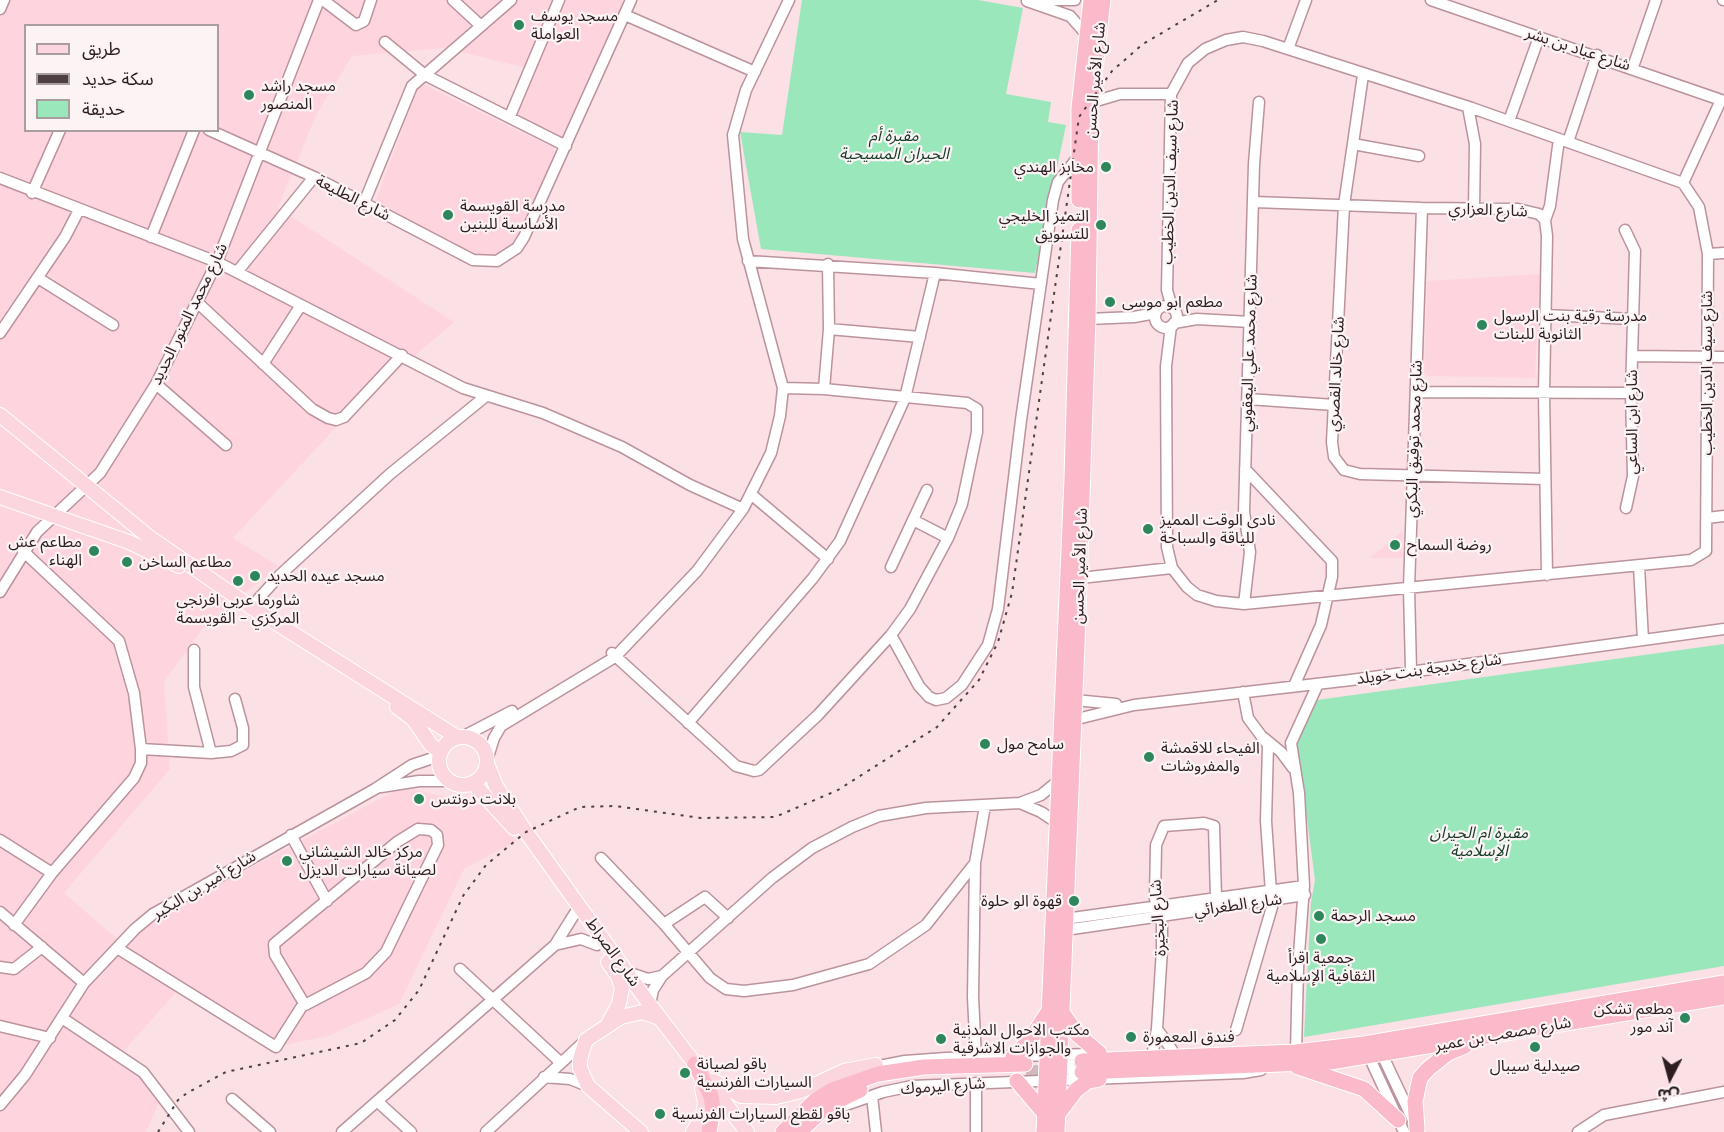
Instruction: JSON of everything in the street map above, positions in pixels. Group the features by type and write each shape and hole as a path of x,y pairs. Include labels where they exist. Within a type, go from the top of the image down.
{"highway":[{"name":"شارع الأمير الحسن","path":"1055,1010 1065,924 1080,578 1088,319 1086,34 1091,0"},
{"name":"شارع الأمير الحسن","path":"1057,1132 1031,1071 1054,1057 1056,822 1072,479 1078,157 1103,0"},
{"name":"شارع مصعب بن عمير","path":"1373,1050 1724,983"},
{"name":"شارع مصعب بن عمير","path":"1079,1067 1289,1058 1373,1050 1488,1036 1724,997"},
{"path":"1099,1053 1078,1035 1055,1010 1038,1030 1031,1071 1034,1098 1051,1114 1088,1081 1099,1079"},
{"path":"1289,1058 1364,1089 1410,1128 1420,1078 1448,1053 1488,1036"},
{"path":"696,1064 711,1096 714,1109 709,1132"},
{"name":"شارع اليرموك","path":"783,1132 816,1100 853,1078 899,1070 1031,1071"},
{"name":"شارع اليرموك","path":"804,1126 846,1095 893,1080 928,1074 1031,1071"},
{"name":"شارع الأمير الحسن","path":"1044,1132 1051,1114"}],"main road":[{"path":"0,415 137,528 251,607 460,737 480,742 488,762 485,773 473,783 465,785 449,781 440,768 440,754 450,740 460,737"},
{"path":"0,498 129,542 208,583 304,650 404,711 440,754"},
{"path":"129,542 139,536 137,528"},
{"name":"شارع الصراط","path":"488,762 496,786 526,832 650,1005 747,1132"},
{"name":"شارع الصراط","path":"473,783 505,816 575,913 621,982 619,1004 608,1024"},
{"path":"639,1131 588,1086 580,1064 586,1040 608,1024 636,1012 648,1013 662,1019"},
{"path":"696,1064 741,1096 776,1097 801,1091 844,1071 876,1065"},
{"path":"693,1132 703,1116 705,1102 696,1064"}],"street":[{"path":"0,9 4,0"},
{"path":"321,0 356,25 364,21 371,0"},
{"name":"شارع محمد المنور الحديد","path":"0,592 23,551 52,516 100,473 156,384 217,262 321,0"},
{"path":"453,0 480,25"},
{"path":"364,203 412,86 511,0"},
{"path":"510,116 559,0"},
{"path":"385,42 425,75 566,146 631,0"},
{"path":"488,762 494,738 501,726 613,655 697,571 752,495 771,453 780,416 783,388 748,261 732,149 735,122 782,0"},
{"path":"753,71 789,0"},
{"path":"1022,0 1070,16 1086,34"},
{"path":"1027,1 1075,0"},
{"path":"1288,49 1306,0"},
{"name":"شارع عباد بن بشر","path":"1431,0 1443,2 1539,37 1633,67 1722,100"},
{"path":"1633,67 1656,0"},
{"path":"625,15 753,71"},
{"path":"1509,121 1539,37"},
{"name":"شارع سيف الدين الخطيب","path":"1253,39 1288,49 1468,107 1683,183 1699,207 1708,254 1707,518 1706,551 1700,557 1639,566 1244,604 1230,604 1197,595 1187,587 1172,568 1167,548 1167,345 1163,315 1167,290 1171,94 1188,63 1205,49 1226,40 1253,39"},
{"path":"1545,220 1564,140 1597,55"},
{"name":"شارع خالد القصري","path":"1363,75 1344,206 1332,442 1339,466 1360,474 1545,479"},
{"path":"1085,105 1120,94 1171,94"},
{"path":"1683,183 1722,100"},
{"name":"شارع محمد علي اليعقوبي","path":"1244,604 1250,552 1245,522 1245,469 1259,102"},
{"path":"1468,107 1474,144 1474,208"},
{"path":"32,193 59,132"},
{"path":"151,237 193,132"},
{"name":"شارع الطليعة","path":"214,132 314,177 473,260 497,261 517,248 524,237 566,146"},
{"path":"1353,144 1419,156"},
{"path":"891,635 919,686 929,697 936,700 946,698 962,684 988,645 998,609 1018,442 1056,188 1062,175 1078,157"},
{"path":"237,272 314,177"},
{"path":"0,178 32,193 217,262 463,388 543,413 622,447 690,485 743,509"},
{"name":"شارع العزاري","path":"1254,202 1529,210 1539,214 1545,220 1547,236 1544,393 1547,575"},
{"name":"شارع محمد توفيق البكري","path":"1411,670 1409,588 1422,208"},
{"path":"0,333 38,279 79,210"},
{"name":"شارع ابن الساعي","path":"1625,230 1634,248 1631,393 1633,476 1626,508"},
{"path":"1708,254 1724,253"},
{"path":"748,261 828,264 1041,284"},
{"path":"824,389 829,329 828,264"},
{"path":"688,723 828,560 840,541 866,489 905,398 935,273"},
{"path":"38,279 113,326"},
{"path":"198,303 319,414 336,420 344,417 402,355"},
{"path":"263,364 301,305"},
{"path":"1088,319 1163,315 1250,322"},
{"name":"شارع سيف الدين الخطيب","path":"1163,315 1172,324 1167,345"},
{"path":"1545,315 1633,319"},
{"path":"1172,324 1197,319"},
{"path":"829,329 920,337"},
{"path":"1632,356 1724,357"},
{"path":"156,384 226,445"},
{"path":"613,655 742,770 759,770 818,715 891,635 918,597 948,538 969,476 979,414 974,405 824,389 783,388"},
{"path":"1416,392 1631,393"},
{"path":"251,607 280,575 390,474 486,396"},
{"path":"1248,399 1334,405"},
{"path":"1245,469 1332,561 1328,595 1319,631 1294,687"},
{"path":"891,567 927,490"},
{"path":"752,495 828,560"},
{"path":"1707,518 1724,516"},
{"path":"913,520 948,538"},
{"path":"14,925 52,873 134,778 141,764 134,693 119,641 23,551"},
{"path":"1639,566 1643,640"},
{"path":"1080,578 1172,568"},
{"name":"شارع خديجة بنت خويلد","path":"1073,720 1134,705 1318,684 1724,629"},
{"path":"194,650 194,687 211,753"},
{"path":"460,737 613,655"},
{"path":"1289,1058 1305,890 1292,739 1318,684"},
{"path":"1243,692 1248,718 1264,738 1281,752 1295,772"},
{"path":"141,749 211,753 231,751 243,745 243,728 235,699"},
{"name":"شارع خديجة بنت خويلد","path":"1075,699 1134,705"},
{"path":"1236,1030 1268,922 1270,895 1266,821 1269,748 1264,738"},
{"name":"شارع أمير بن البكير","path":"0,1105 25,1075 84,983 153,914 375,789 412,765 440,754"},
{"name":"شارع أمير بن البكير","path":"375,789 419,781 449,781"},
{"path":"650,1005 653,990 662,976 689,955 793,862 852,827 902,811 1020,803 1041,795 1058,781"},
{"path":"1020,803 1041,812 1056,822"},
{"path":"976,1058 973,997 975,863 985,806"},
{"name":"شارع البخيرة","path":"1152,1051 1157,1029 1162,949 1158,912 1158,837 1164,826 1204,823 1214,826 1216,898"},
{"path":"424,829 431,830 437,835 438,845 435,853 398,929 381,958 358,979 310,1005 304,1003 275,955 273,947 277,939 327,902 410,833 424,829"},
{"path":"291,835 327,902"},
{"path":"0,840 52,873"},
{"path":"601,858 718,985 735,990 793,985 850,971 884,956 926,925 975,863"},
{"name":"شارع الطغرائي","path":"1065,924 1305,890"},
{"name":"شارع الطغرائي","path":"1158,912 1216,898 1270,895"},
{"path":"664,924 705,897 728,918"},
{"path":"0,912 84,983"},
{"path":"342,1132 555,945 575,913"},
{"path":"555,945 580,939 597,945"},
{"path":"0,967 14,969 42,947"},
{"path":"117,948 276,1047 304,1003"},
{"path":"460,969 492,1002 560,1062"},
{"path":"627,972 648,979 662,976"},
{"path":"62,1018 143,1072 189,1132"},
{"path":"0,1026 50,1038"},
{"path":"1157,1029 1172,1050"},
{"path":"486,1132 586,1040"},
{"name":"شارع مصعب بن عمير","path":"1031,1071 1079,1067 1099,1053 1262,1048 1289,1058"},
{"path":"1373,1050 1410,1128"},
{"path":"1373,1050 1410,1128"},
{"name":"شارع اليرموك","path":"804,1126 872,1096 912,1086 975,1083 1031,1071 1054,1057"},
{"name":"شارع مصعب بن عمير","path":"1054,1057 1079,1067 1099,1079 1243,1073 1289,1058"},
{"name":"شارع اليرموك","path":"853,1078 876,1065 905,1061 976,1058 1031,1071"},
{"path":"544,1077 570,1079 588,1086"},
{"path":"975,1083 976,1132"},
{"path":"1578,1132 1604,1115 1724,1092"},
{"path":"872,1096 876,1132"},
{"path":"232,1099 270,1132"},
{"path":"378,1102 411,1132"}],"shaded area":[{"path":"0,0 634,0 569,146 512,117 530,69 445,48 352,56 316,115 278,208 454,322 354,408 233,538 278,566 203,628 164,682 170,769 64,893 117,939 402,787 488,807 516,841 464,869 399,1004 328,1036 279,1046 179,989 122,1053 160,1100 146,1132 0,1132"},
{"path":"425,85 554,148 555,155 515,246 496,257 476,257 375,203 417,89"},
{"name":"مدرسة رقية بنت الرسول الثانوية للبنات","path":"1540,274 1535,378 1427,376 1424,373 1427,281"},
{"name":"روضة السماح","path":"1403,531 1402,558 1370,558"}],"green space":[{"name":"مقبرة أم الحيران المسيحية","path":"802,0 978,0 1023,8 1006,94 1051,102 1048,122 1066,125 1035,273 761,249 740,132 782,135"},
{"name":"مقبرة ام الحيران الإسلامية","path":"1724,644 1724,966 1304,1037 1311,902 1315,880 1297,742 1317,700"}],"tunnel":[{"path":"1026,1073 1059,1072"}],"railway":[{"path":"158,1132 178,1100 226,1072 361,1043 395,1020 419,990 463,896 486,865 526,832 580,807 615,806 701,818 775,817 838,790 937,727 979,680 998,642 1012,593 1079,117 1112,71 1143,44 1218,0"}],"place":[{"name":"مسجد يوسف العواملة","path":"519,25"},
{"name":"مسجد راشد المنصور","path":"249,95"},
{"name":"مخابز الهندي","path":"1106,167"},
{"name":"مدرسة القويسمة الأساسية للبنين","path":"448,215"},
{"name":"التميز الخليجي للتسويق","path":"1101,225"},
{"name":"مطعم ابو موسى","path":"1110,302"},
{"name":"مدرسة رقية بنت الرسول الثانوية للبنات","path":"1482,325"},
{"name":"نادي الوقت المميز للياقة والسباحة","path":"1148,529"},
{"name":"روضة السماح","path":"1395,545"},
{"name":"مطاعم عش الهناء","path":"94,551"},
{"name":"مطاعم الساخن","path":"127,562"},
{"name":"مسجد عيده الحديد","path":"255,576"},
{"name":"شاورما عربي افرنجي المركزي - القويسمة","path":"238,581"},
{"name":"سامح مول","path":"985,744"},
{"name":"الفيحاء للاقمشة والمفروشات","path":"1149,757"},
{"name":"بلانت دونتس","path":"419,799"},
{"name":"مركز خالد الشيشاني لصيانة سيارات الديزل","path":"287,861"},
{"name":"قهوة الو حلوة","path":"1074,901"},
{"name":"مسجد الرحمة","path":"1319,916"},
{"name":"جمعية اقرأ الثقافية الإسلامية","path":"1321,939"},
{"name":"مطعم تشكن آند مور","path":"1685,1018"},
{"name":"فندق المعمورة","path":"1131,1037"},
{"name":"مكتب الاحوال المدنية والجوازات الاشرقية","path":"941,1039"},
{"name":"صيدلية سيبال","path":"1535,1047"},
{"name":"باقو لصيانة السيارات الفرنسية","path":"685,1073"},
{"name":"باقو لقطع السيارات الفرنسية","path":"660,1114"}]}
